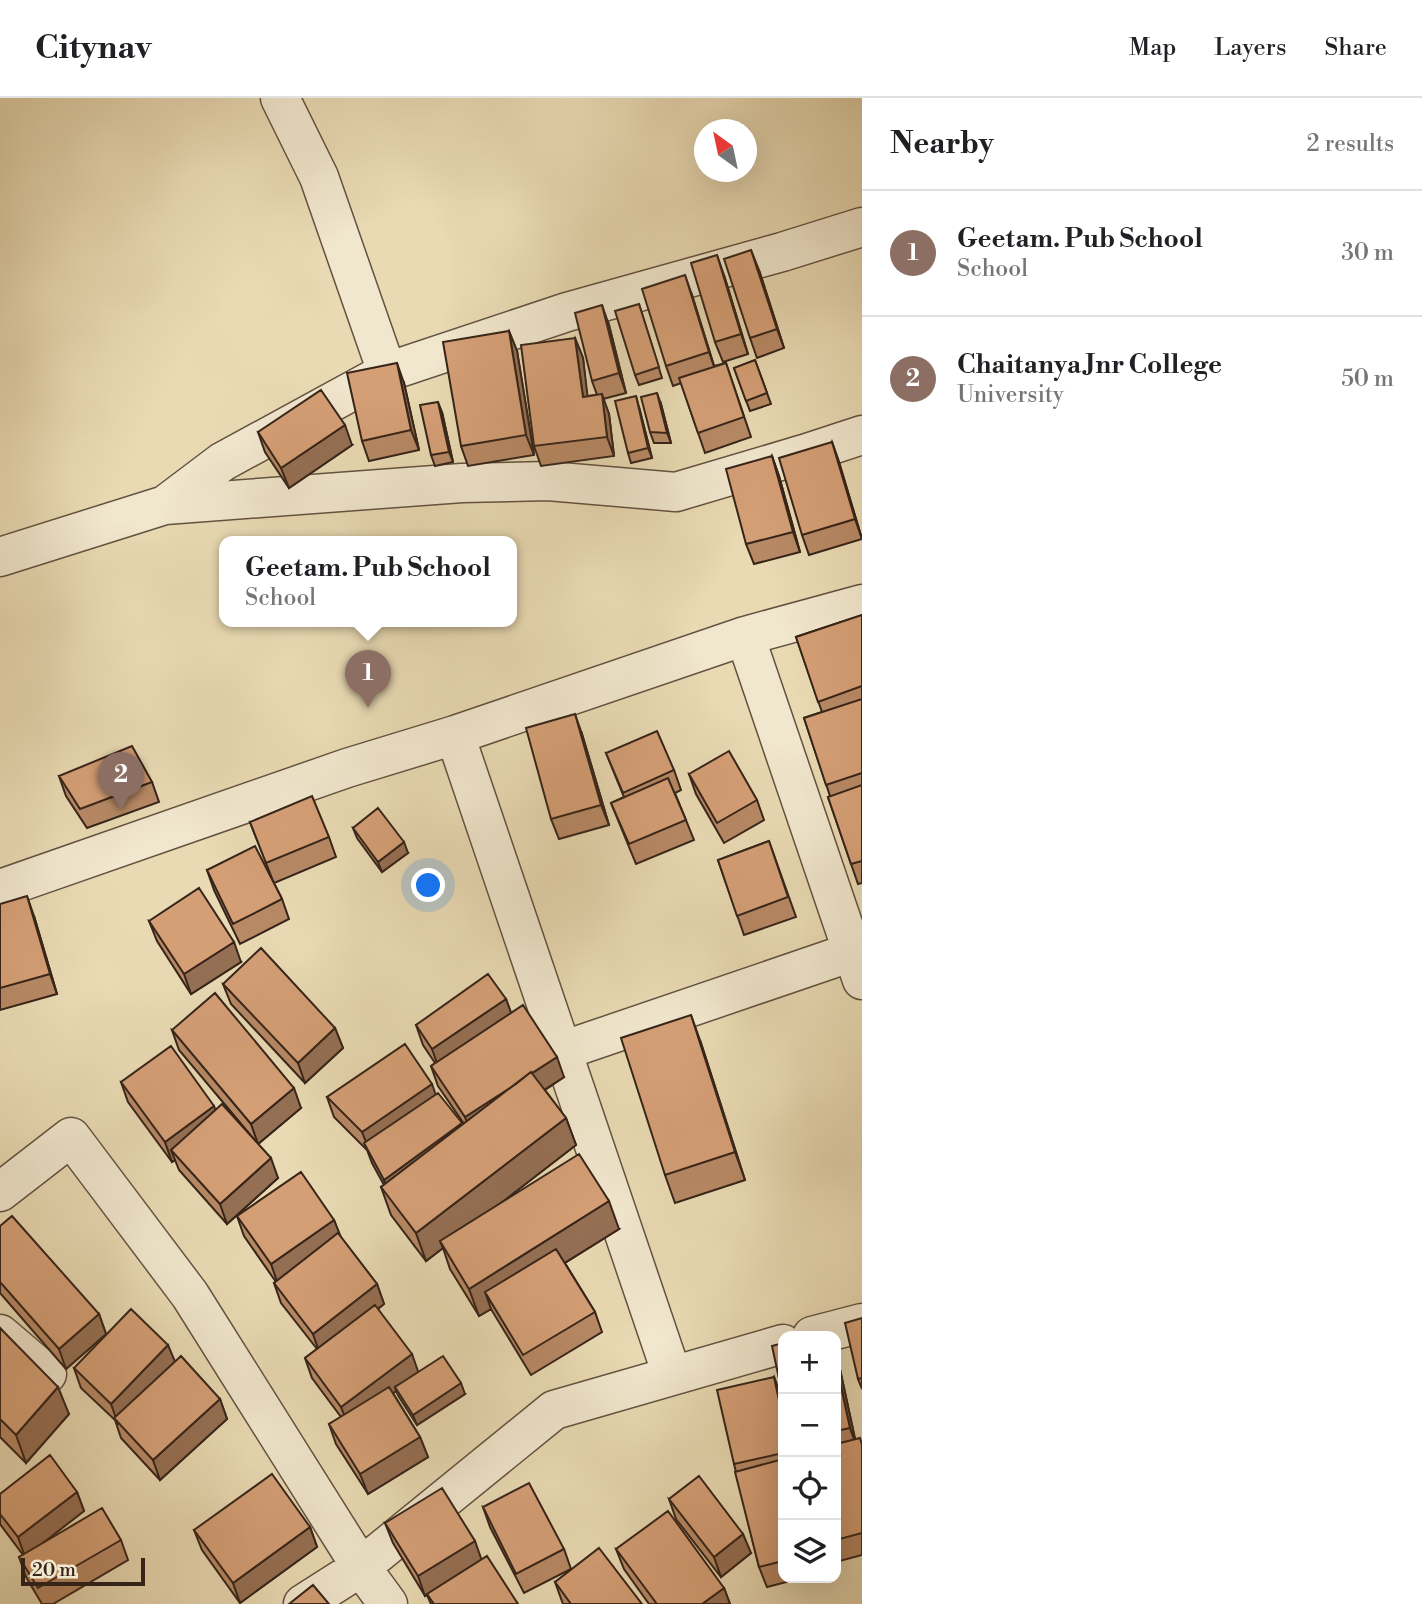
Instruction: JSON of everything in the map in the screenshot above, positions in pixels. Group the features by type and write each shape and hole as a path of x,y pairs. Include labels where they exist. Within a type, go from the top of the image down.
{"street":[{"path":"280,98 318,177 387,372"},
{"path":"165,505 222,462 387,372 567,312 862,227"},
{"path":"0,557 165,505 462,484 548,481 676,492 862,435"},
{"path":"0,889 347,768 455,735 745,636 862,604"},
{"path":"562,1051 857,966 745,636"},
{"path":"455,735 672,1375"},
{"path":"0,1192 71,1137 190,1295 360,1567 388,1604"},
{"path":"830,1331 862,1322"},
{"path":"0,1334 47,1374"},
{"path":"303,1604 360,1567 554,1410 778,1345"}],"building":[{"path":"751,250 777,329 750,338 724,259"},
{"path":"717,255 741,334 715,342 691,263"},
{"path":"685,275 709,352 666,366 642,289"},
{"path":"639,304 659,367 635,375 615,311"},
{"path":"602,305 619,373 592,381 575,313"},
{"path":"509,331 526,435 461,446 443,342"},
{"path":"575,338 583,397 602,394 607,437 534,446 521,345"},
{"path":"755,360 767,393 746,401 734,368"},
{"path":"397,363 411,430 362,441 347,373"},
{"path":"726,363 744,417 698,433 679,378"},
{"path":"321,390 345,425 281,468 258,432"},
{"path":"657,393 667,433 650,432 641,397"},
{"path":"636,396 648,448 628,453 615,401"},
{"path":"438,402 449,452 431,455 420,405"},
{"path":"832,442 855,519 802,535 779,458"},
{"path":"772,456 793,532 746,544 726,469"},
{"path":"862,615 862,686 818,702 796,637"},
{"path":"862,699 862,773 826,785 804,718"},
{"path":"575,714 601,805 551,819 526,728"},
{"path":"657,731 674,770 623,793 606,753"},
{"path":"132,746 152,782 80,809 59,776"},
{"path":"729,751 757,800 717,823 689,774"},
{"path":"668,778 686,820 629,844 611,803"},
{"path":"862,785 862,861 851,864 828,797"},
{"path":"312,796 329,837 266,863 250,822"},
{"path":"378,808 404,842 378,862 353,828"},
{"path":"769,841 788,897 737,916 718,860"},
{"path":"255,846 282,899 233,924 207,870"},
{"path":"199,888 234,942 184,974 149,921"},
{"path":"27,896 50,974 0,988 0,904"},
{"path":"261,948 335,1028 298,1063 223,984"},
{"path":"488,974 506,999 432,1049 416,1025"},
{"path":"215,993 294,1088 251,1124 172,1030"},
{"path":"523,1005 557,1057 465,1117 431,1066"},
{"path":"691,1015 735,1152 665,1175 621,1038"},
{"path":"405,1044 432,1084 362,1132 327,1097"},
{"path":"171,1046 214,1106 165,1142 121,1082"},
{"path":"531,1072 566,1118 416,1233 381,1187"},
{"path":"438,1093 462,1123 384,1180 364,1143"},
{"path":"222,1104 271,1158 220,1204 171,1150"},
{"path":"579,1154 609,1201 469,1289 440,1241"},
{"path":"301,1172 334,1220 271,1264 237,1216"},
{"path":"12,1216 99,1314 59,1349 0,1282 0,1226"},
{"path":"338,1233 377,1284 313,1334 274,1283"},
{"path":"556,1249 595,1312 523,1355 485,1292"},
{"path":"375,1305 412,1354 341,1407 305,1358"},
{"path":"131,1309 168,1345 111,1404 74,1368"},
{"path":"862,1318 862,1378 858,1379 845,1323"},
{"path":"0,1328 58,1387 16,1435 0,1419"},
{"path":"778,1344 778,1374 772,1346"},
{"path":"181,1356 220,1399 153,1460 114,1418"},
{"path":"443,1356 461,1383 413,1415 395,1387"},
{"path":"774,1377 778,1396 778,1454 734,1464 717,1390"},
{"path":"389,1387 420,1437 360,1474 329,1424"},
{"path":"841,1387 850,1428 841,1430"},
{"path":"860,1438 862,1445 862,1533 841,1539 841,1457 841,1443"},
{"path":"50,1455 77,1492 18,1537 0,1514 0,1494"},
{"path":"778,1460 778,1562 759,1567 735,1472"},
{"path":"272,1474 310,1527 233,1583 194,1530"},
{"path":"699,1476 743,1534 714,1557 669,1499"},
{"path":"529,1483 564,1549 516,1574 483,1507"},
{"path":"442,1488 475,1541 418,1576 385,1523"},
{"path":"102,1508 121,1540 38,1588 19,1557"},
{"path":"668,1511 724,1588 702,1604 657,1604 616,1549"},
{"path":"599,1548 642,1604 571,1604 555,1582"},
{"path":"487,1556 518,1604 434,1604 427,1594"},
{"path":"313,1585 329,1604 289,1604"}],"place":[{"name":"Geetam. Pub School","path":"368,708"},
{"name":"Chaitanya Jnr College","path":"121,810"}]}
